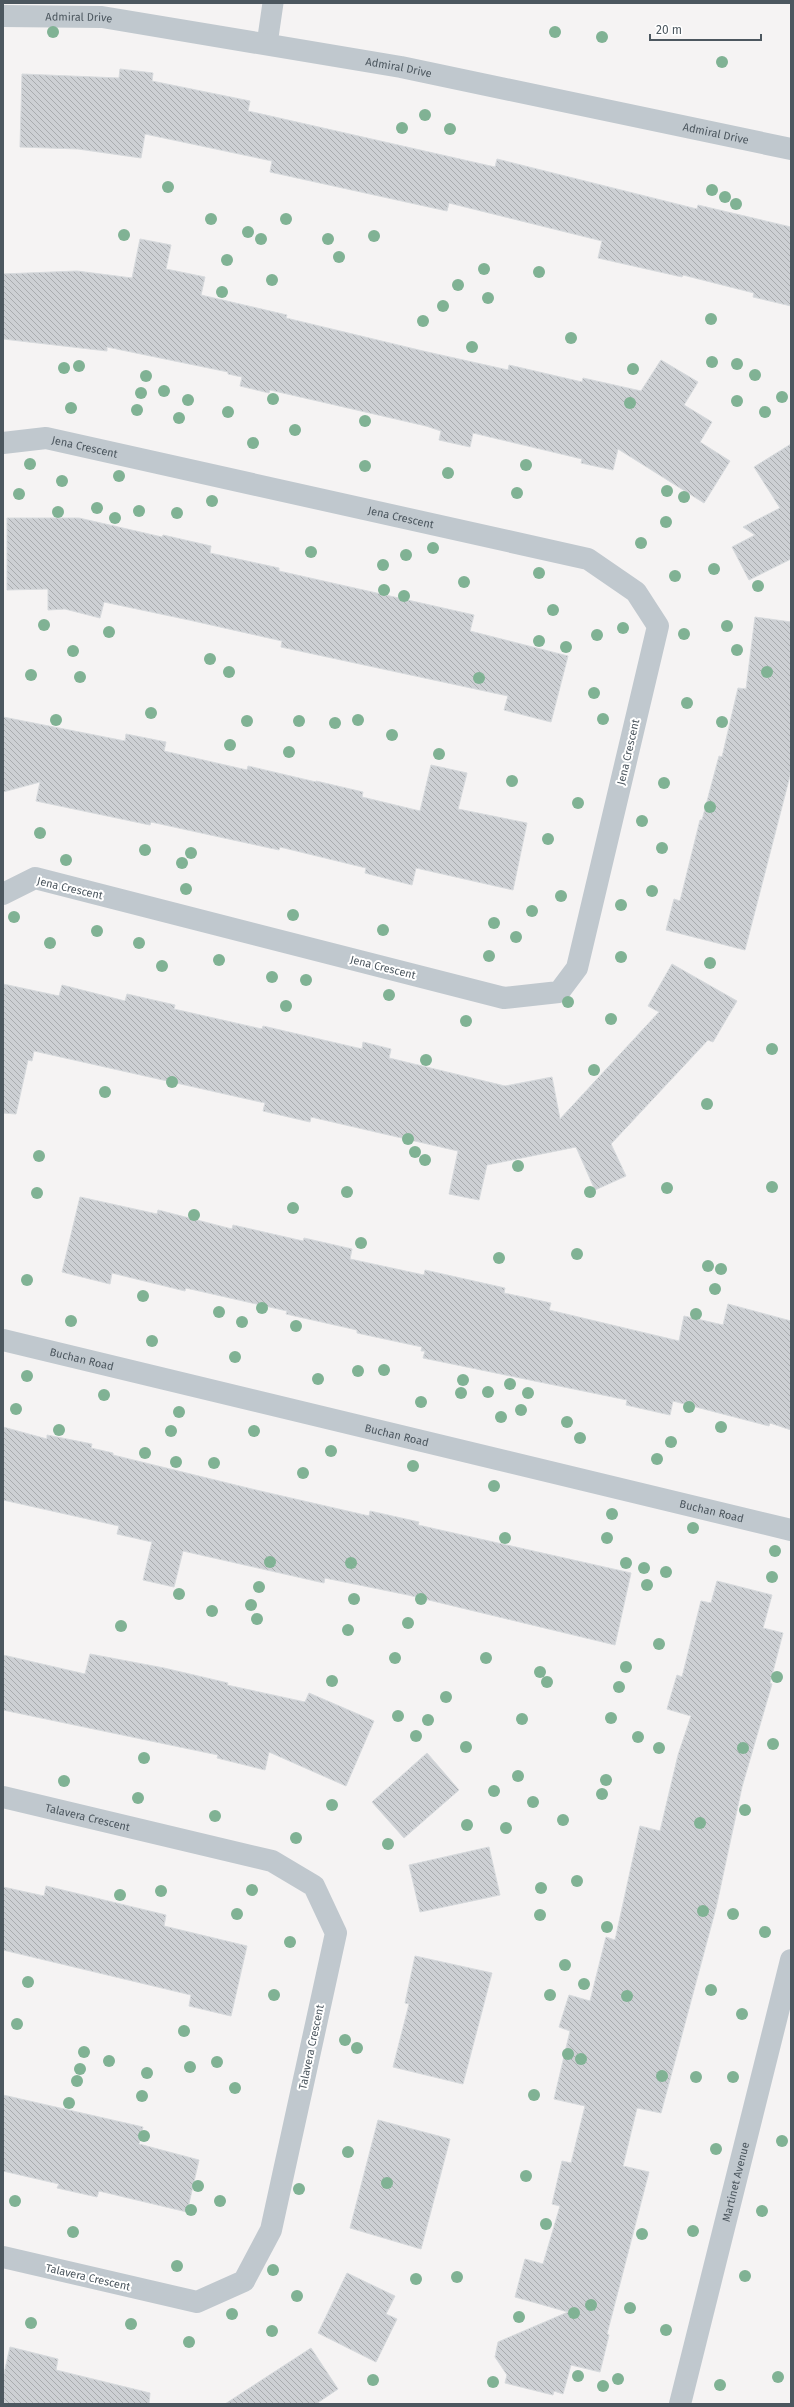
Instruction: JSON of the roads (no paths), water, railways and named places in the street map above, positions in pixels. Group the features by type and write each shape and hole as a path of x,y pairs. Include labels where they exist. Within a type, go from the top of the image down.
{"street":[{"name":"Admiral Drive","path":"3,16 102,16 401,67 791,149"},
{"name":"Jena Crescent","path":"3,443 46,438 588,559 636,592 658,626 577,968 559,992 504,998 35,878 3,894"},
{"name":"Buchan Road","path":"3,1340 791,1530"},
{"name":"Talavera Crescent","path":"3,1797 272,1861 314,1886 336,1933 271,2230 244,2280 197,2302 3,2257"},
{"name":"Martinet Avenue","path":"680,2404 791,1960"}],"lane":[{"path":"267,44 273,3"}]}
